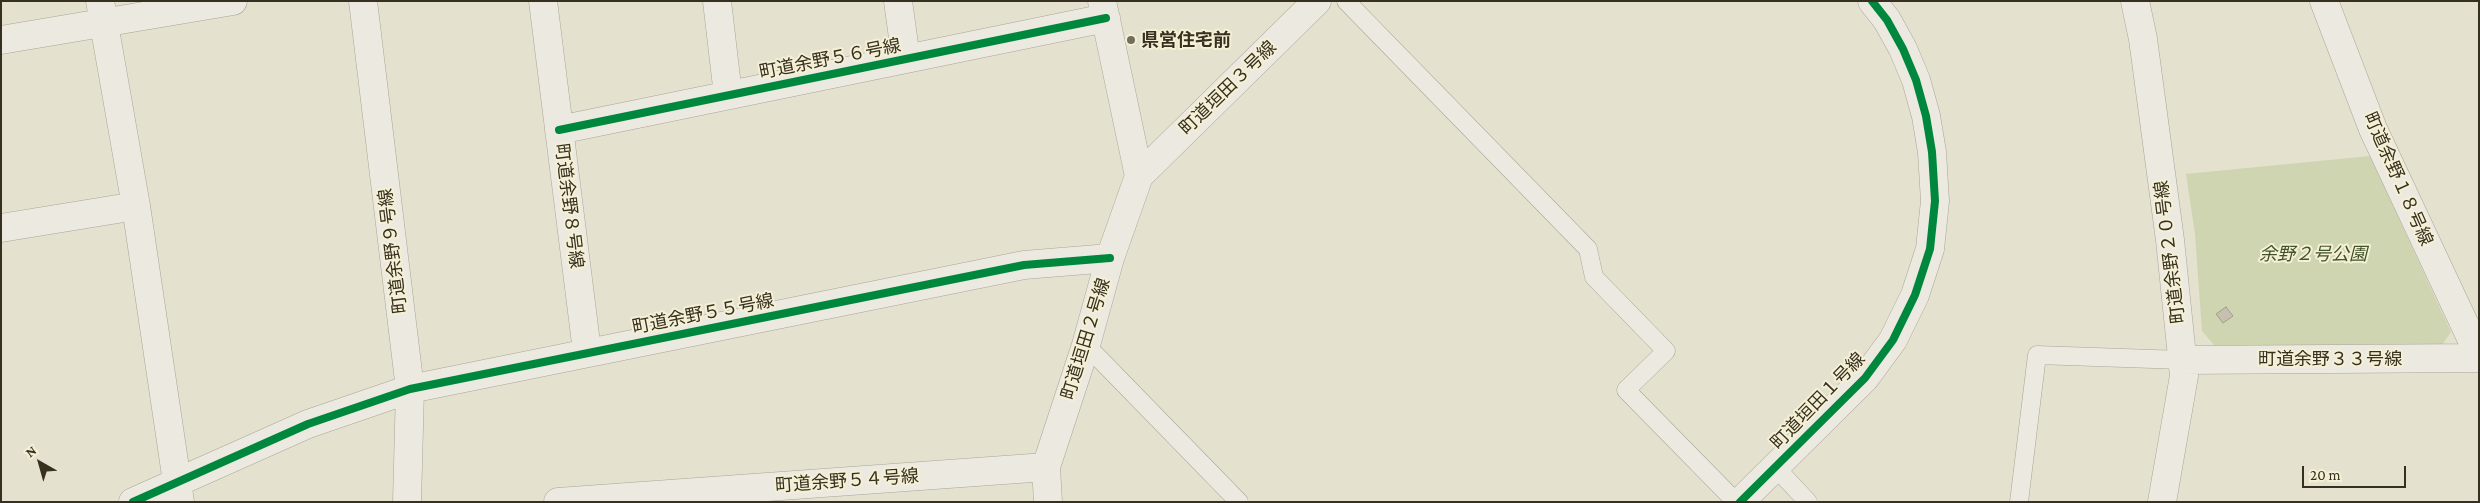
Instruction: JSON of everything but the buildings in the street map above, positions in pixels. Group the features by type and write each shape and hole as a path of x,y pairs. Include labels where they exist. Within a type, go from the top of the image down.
{"street":[{"path":"1,40 101,12 233,1"},
{"name":"町道余野９号線","path":"363,1 410,388 407,502"},
{"name":"町道余野８号線","path":"543,1 587,351"},
{"path":"717,1 728,95"},
{"path":"898,1 906,59"},
{"name":"町道垣田３号線","path":"1139,176 1317,1"},
{"name":"町道垣田１号線","path":"1740,502 1865,378 1893,340 1915,295 1930,249 1935,201 1932,152 1926,116 1916,80 1903,50 1887,20 1872,1"},
{"name":"町道余野２０号線","path":"2135,1 2143,38 2167,220 2184,376 2162,502"},
{"name":"町道余野１８号線","path":"2324,1 2373,129 2479,356"},
{"path":"1104,10 1139,176"},
{"name":"町道余野５６号線","path":"559,130 906,59 1104,10"},
{"path":"101,12 136,206 179,492"},
{"name":"町道垣田２号線","path":"1048,502 1046,467 1086,345 1110,258 1139,176"},
{"path":"1,228 136,206"},
{"name":"町道余野５５号線","path":"133,502 179,492 308,424 410,388 587,351 1024,265 1110,258"},
{"name":"町道余野３３号線","path":"2182,360 2479,356"},
{"name":"町道余野５４号線","path":"558,502 1046,467"}],"lane":[{"path":"1346,1 1588,250 1594,277 1666,351 1626,390 1736,502"},
{"path":"1086,345 1238,502"},
{"path":"2019,502 2037,355 2182,360"},
{"path":"1776,468 1808,502"}],"green space":[{"name":"余野２号公園","path":"2370,156 2451,332 2442,345 2215,346 2202,331 2195,234 2186,174"}],"cycle path":[{"path":"1740,502 1865,378 1893,340 1915,295 1930,249 1935,201 1932,152 1926,116 1916,80 1903,49 1887,20 1872,1"},
{"path":"559,130 1106,18"},
{"path":"133,502 308,424 410,389 1024,265 1110,258"}],"place":[{"name":"県営住宅前","path":"1131,40"}]}
